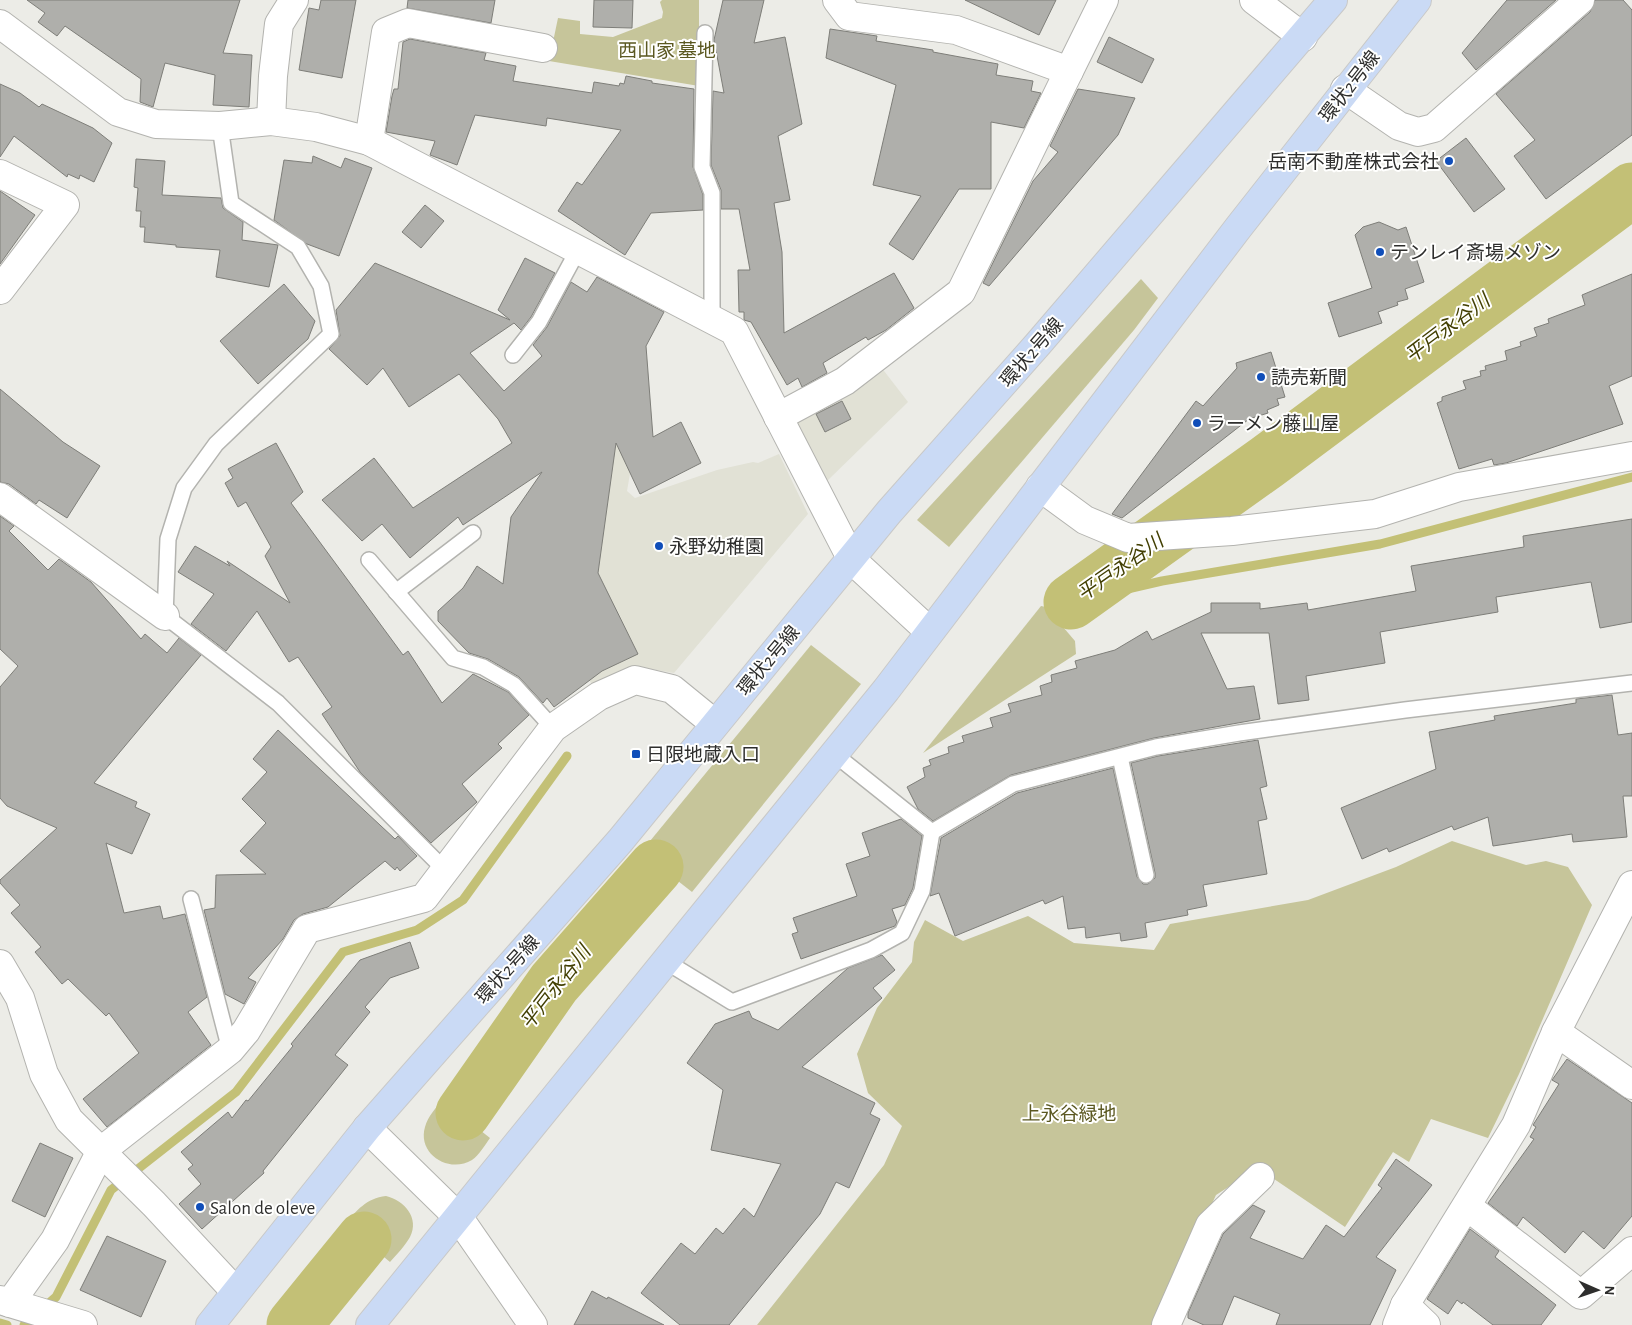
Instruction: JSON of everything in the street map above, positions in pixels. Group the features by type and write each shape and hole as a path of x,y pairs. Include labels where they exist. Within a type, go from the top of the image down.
{"main road":[{"name":"環状2号線","path":"210,1325 367,1128 575,894 852,560 889,512 1038,344 1333,0"},
{"name":"環状2号線","path":"370,1325 459,1218 833,753 886,690 929,631 1345,88 1417,0"}],"street":[{"path":"271,121 273,76 279,24 294,0"},
{"path":"837,0 849,16 956,30 1069,71"},
{"path":"778,418 845,381 961,292 1104,0"},
{"path":"1254,0 1302,37"},
{"path":"1345,88 1399,126 1418,132 1434,128 1580,0"},
{"path":"369,141 386,32 408,23 542,48"},
{"path":"0,24 118,112 156,124 220,126 271,121 316,127 369,141 734,331 852,560 929,631"},
{"path":"0,174 65,205 0,290"},
{"path":"1040,487 1085,520 1128,538 1232,531 1375,514 1459,487 1632,456"},
{"path":"0,497 165,616"},
{"path":"70,1321 13,1304 55,1240 104,1154 230,1050 246,1031 308,929 424,898 553,728 599,696 635,680 672,689 715,724"},
{"path":"1426,1325 1401,1315 1516,1125 1556,1032 1632,885"},
{"path":"0,964 20,998 44,1074 69,1120 136,1186 235,1292"},
{"path":"1556,1032 1632,1085"},
{"path":"367,1128 459,1218 531,1324"},
{"path":"1166,1325 1210,1225 1260,1177"},
{"path":"1468,1207 1581,1295 1632,1251"}],"lane":[{"path":"705,33 702,167 712,193 712,320"},
{"path":"220,126 231,203 298,247 321,286 331,334 216,444 184,488 168,539 165,616 278,703 445,870"},
{"path":"513,356 538,322 578,250"},
{"path":"396,592 473,533"},
{"path":"368,560 453,658 483,667 514,685 553,728"},
{"path":"665,961 732,1002 870,950 902,933 922,891 932,832 1013,784 1156,747 1239,733 1632,683"},
{"path":"833,753 932,832"},
{"path":"1120,757 1146,875"},
{"path":"191,899 230,1050"}],"shaded area":[{"path":"881,367 908,402 826,482 795,417"},
{"name":"永野幼稚園","path":"552,435 636,439 627,491 635,498 717,470 753,462 758,463 779,454 808,514 674,673 645,668 623,669 594,689 561,623"}],"green space":[{"name":"西山家 墓地","path":"662,0 699,0 699,86 549,61 558,18 580,21 580,34 613,37 662,18 663,12 660,2"},
{"path":"1141,279 1158,298 1134,330 949,547 917,520"},
{"path":"1041,606 1046,607 1075,641 1076,654 923,753"},
{"path":"811,645 861,684 692,892 641,852"},
{"name":"上永谷緑地","path":"1452,841 1526,865 1546,861 1568,867 1592,905 1519,1074 1488,1138 1431,1119 1409,1162 1393,1152 1345,1227 1258,1168 1216,1195 1167,1300 1158,1325 757,1325 884,1165 902,1126 868,1093 857,1054 877,1008 912,962 914,942 925,920 963,941 1028,916 1074,943 1154,950 1170,924 1308,900 1396,867"},
{"path":"442,1100 490,1138 475,1158 463,1164 445,1163 430,1153 426,1146 424,1137 426,1123"},
{"path":"386,1196 399,1201 404,1206 412,1217 413,1223 410,1237 390,1262 344,1224 367,1202"}],"building":[{"path":"27,0 240,0 223,53 252,55 249,107 213,105 215,75 165,63 153,107 140,102 141,79 65,26 57,36 38,22 45,13"},
{"path":"321,0 356,0 342,78 299,70 309,8 319,10"},
{"path":"408,0 495,0 491,23 407,8"},
{"path":"594,0 633,0 632,28 593,27"},
{"path":"723,0 764,0 754,43 785,37 802,124 778,136 790,200 774,203 782,252 784,333 894,273 914,308 886,330 868,340 866,337 823,363 827,373 802,387 798,378 787,385 751,322 744,320 744,312 739,312 738,270 750,270 739,209 721,209 721,190 711,165 713,91 724,93 714,40"},
{"path":"965,0 1056,0 1039,35"},
{"path":"1507,0 1556,0 1476,70 1462,53"},
{"path":"1595,0 1623,0 1632,10 1632,135 1546,199 1514,156 1535,140 1496,94 1590,12"},
{"path":"830,29 877,36 876,41 933,50 933,52 998,64 996,75 1033,81 1031,91 1041,93 1024,128 991,122 991,189 959,189 913,260 889,244 921,196 873,185 896,85 826,58"},
{"path":"1109,37 1154,59 1142,83 1097,62"},
{"path":"410,39 486,53 484,60 516,66 513,81 592,93 594,82 619,86 620,83 624,84 626,76 652,81 652,83 694,89 693,167 703,195 703,210 651,213 625,255 558,211 577,182 582,185 621,130 547,118 546,126 475,115 457,165 430,155 435,141 386,132 392,96 394,89 398,89 403,42"},
{"path":"0,84 20,93 39,107 42,104 93,128 112,143 94,182 80,175 79,179 68,174 67,177 14,136 0,157"},
{"path":"1078,89 1135,98 1118,135 989,286 983,283 1033,181 1058,152 1050,146"},
{"path":"1466,138 1505,189 1474,212 1436,161"},
{"path":"313,156 341,168 345,158 372,168 339,256 307,244 274,220 284,160 312,163"},
{"path":"136,159 165,161 162,195 221,198 223,208 243,222 242,240 278,245 269,287 216,277 220,250 176,247 176,245 144,242 145,227 140,227 141,211 136,211 138,188 134,187"},
{"path":"0,191 35,215 0,264"},
{"path":"425,205 444,221 421,248 402,232"},
{"path":"1379,222 1398,230 1406,227 1424,282 1405,289 1408,299 1397,302 1398,305 1378,312 1382,323 1339,337 1328,303 1372,288 1355,235 1363,227"},
{"path":"525,258 555,273 531,317 521,330 514,323 470,353 504,391 542,356 533,345 547,327 571,282 587,292 597,277 664,312 646,346 653,437 681,422 701,463 640,494 616,443 598,573 638,654 602,671 554,707 547,698 543,703 519,677 488,659 469,653 438,621 438,611 463,588 477,566 503,584 511,517 542,472 463,525 458,517 410,558 382,524 362,541 322,500 374,458 413,508 512,443 498,419 459,374 409,407 383,368 367,385 329,349 340,336 336,310 375,263 510,320 498,310"},
{"path":"1632,274 1632,376 1609,386 1623,424 1506,463 1494,465 1492,459 1459,469 1437,403 1442,401 1442,397 1466,389 1463,381 1481,376 1480,371 1486,370 1485,366 1507,360 1505,351 1521,346 1520,342 1537,336 1534,328 1549,323 1548,319 1585,305 1582,295"},
{"path":"284,284 315,321 308,339 258,384 220,341"},
{"path":"1271,352 1285,397 1277,399 1279,405 1267,410 1268,413 1249,419 1122,518 1112,514 1196,401 1203,406 1237,368 1236,363"},
{"path":"0,389 63,442 100,466 67,518 39,500 36,504 9,484 0,482"},
{"path":"842,401 851,419 825,432 816,414"},
{"path":"276,443 303,492 291,503 403,655 408,651 442,703 473,674 508,692 529,715 498,744 502,748 462,784 477,802 431,843 360,772 322,714 332,707 298,657 289,662 257,611 226,651 191,624 214,594 178,572 195,546 230,566 227,561 290,603 265,556 271,547 246,502 238,507 225,483 233,478 228,469"},
{"path":"0,516 14,526 9,531 48,570 59,559 91,582 141,639 145,634 167,653 179,638 201,655 94,783 137,802 135,807 150,814 132,854 106,843 124,913 160,906 163,919 185,914 207,997 188,1012 211,1045 107,1127 83,1099 139,1053 109,1013 106,1016 68,979 62,984 35,952 41,947 11,913 20,905 0,883 0,880 57,828 7,806 0,798 0,687 18,666 0,649"},
{"path":"1632,519 1632,622 1600,628 1591,582 1496,597 1498,612 1380,632 1385,663 1306,676 1309,700 1278,704 1269,633 1201,633 1227,689 1254,686 1260,719 1154,738 1011,775 933,821 918,809 907,787 925,777 923,768 931,765 929,760 949,753 948,747 964,742 962,736 993,727 990,718 1011,712 1008,704 1042,695 1040,686 1052,682 1051,675 1077,668 1075,661 1115,650 1147,631 1152,640 1211,612 1211,603 1260,603 1260,609 1307,603 1308,610 1416,591 1411,566 1524,547 1523,536"},
{"path":"1612,695 1618,735 1632,733 1632,796 1623,796 1627,837 1573,842 1572,834 1493,846 1488,817 1454,830 1452,826 1389,852 1387,848 1362,859 1341,808 1436,769 1429,732 1495,720 1494,716 1576,703 1576,699"},
{"path":"278,730 395,839 398,836 417,856 400,871 397,867 395,870 385,861 328,907 303,914 294,920 283,939 248,978 256,982 244,1004 225,994 204,910 215,908 216,875 266,874 240,851 266,823 242,799 267,772 253,759"},
{"path":"1258,740 1267,786 1260,788 1267,819 1258,821 1267,874 1203,885 1207,906 1187,910 1188,915 1145,923 1147,937 1121,941 1120,933 1086,938 1085,927 1068,929 1063,896 1045,904 1043,900 955,936 939,893 930,896 941,838 1017,793 1113,768 1137,877 1143,884 1148,884 1155,878 1155,873 1131,763 1158,756"},
{"path":"901,819 922,836 913,888 905,905 892,909 897,922 895,926 801,959 792,934 798,932 793,918 857,896 846,864 870,856 862,833"},
{"path":"410,942 419,968 390,978 365,1007 370,1012 335,1055 348,1065 263,1171 264,1173 202,1229 179,1204 201,1184 188,1169 193,1165 181,1152 228,1112 232,1118 246,1100 248,1101 293,1046 291,1044 360,960"},
{"path":"882,955 895,970 873,988 882,998 802,1067 875,1103 870,1114 880,1119 849,1188 836,1182 820,1214 729,1325 680,1325 641,1293 681,1243 695,1254 716,1228 723,1234 744,1208 754,1217 781,1164 711,1150 723,1090 687,1063 715,1024 749,1011 752,1018 778,1030 848,968"},
{"path":"1567,1059 1632,1103 1632,1216 1604,1249 1583,1231 1565,1253 1523,1217 1517,1226 1488,1203 1534,1139 1530,1137 1536,1127 1533,1125 1559,1084 1552,1080"},
{"path":"40,1143 73,1158 45,1217 12,1201"},
{"path":"1396,1159 1432,1185 1376,1257 1396,1270 1370,1325 1276,1325 1280,1314 1234,1296 1222,1325 1204,1325 1188,1318 1188,1313 1223,1234 1253,1205 1265,1211 1250,1238 1303,1259 1326,1225 1344,1237 1382,1188 1378,1185"},
{"path":"1470,1229 1499,1251 1495,1257 1556,1305 1541,1325 1493,1325 1463,1302 1462,1304 1457,1300 1448,1314 1427,1299"},
{"path":"107,1236 166,1261 141,1317 80,1290"},
{"path":"592,1291 607,1299 608,1297 664,1325 574,1325"}],"waterway":[{"name":"平戸永谷川","path":"1071,602 1267,462 1632,190"},
{"name":"平戸永谷川","path":"1071,602 1162,581 1380,544 1632,477"},
{"path":"24,1325 56,1297 111,1190 236,1092 343,952 417,930 463,900 567,756"},
{"name":"平戸永谷川","path":"463,1113 554,983 656,867"},
{"name":"平戸永谷川","path":"294,1325 364,1239"},
{"path":"0,1323 7,1325"}],"place":[{"name":"岳南不動産株式会社","path":"1449,161"},
{"name":"テンレイ斎場メゾン","path":"1380,252"},
{"name":"読売新聞","path":"1261,377"},
{"name":"ラーメン藤山屋","path":"1197,423"},
{"name":"永野幼稚園","path":"659,546"},
{"name":"日限地蔵入口","path":"636,754"},
{"name":"Salon de oleve","path":"200,1207"}]}
